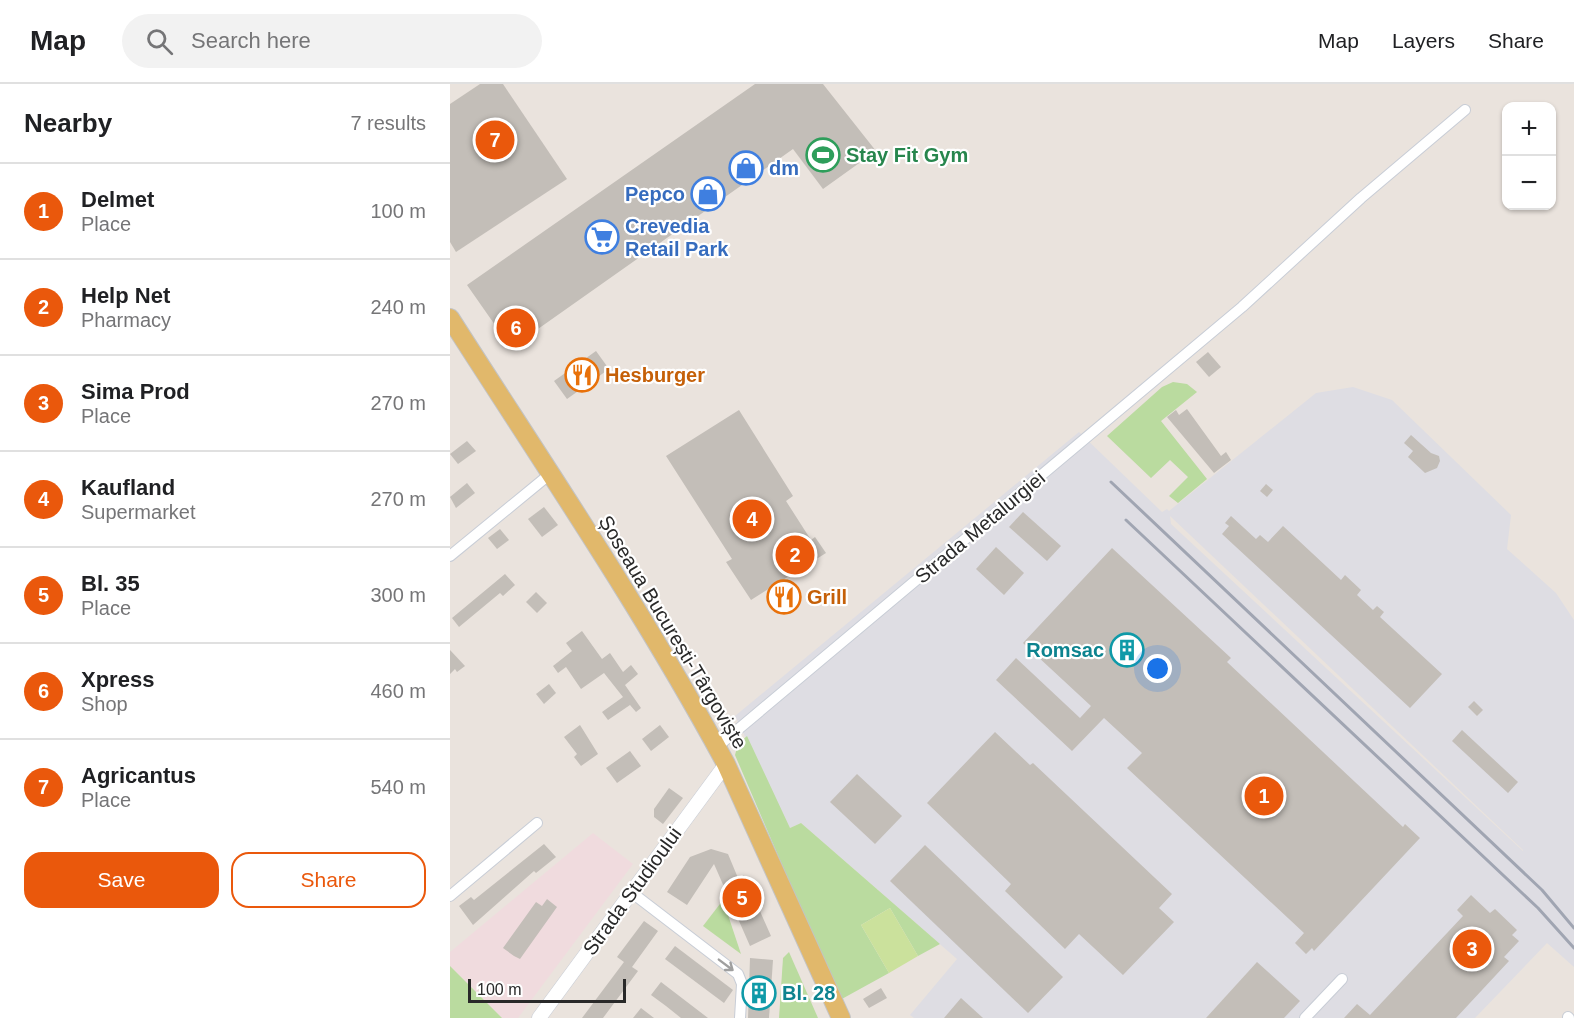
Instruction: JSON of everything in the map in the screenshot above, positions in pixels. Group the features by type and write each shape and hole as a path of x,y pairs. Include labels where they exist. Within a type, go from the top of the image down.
{"main road":[{"name":"Șoseaua București-Târgoviște","path":"450,318 550,474 717,747 841,1018"}],"street":[{"name":"Strada Metalurgiei","path":"717,747 1242,307 1360,198 1465,110"},
{"path":"450,556 550,474"},
{"name":"Strada Studioului","path":"539,1018 726,764"},
{"path":"450,896 537,823"},
{"path":"631,892 738,974 742,984 740,1018"},
{"path":"1305,1018 1342,979"}],"shaded area":[{"path":"1353,387 1392,400 1511,515 1507,549 1556,593 1574,620 1574,967 1547,943 1475,1018 914,1018 910,1015 957,959 801,823 790,828 735,716 1079,432 1162,512 1167,509 1169,511 1316,393","holes":["1170,516 1523,850 1171,524"]},
{"path":"593,833 633,864 518,1018 502,1018 450,966 450,952"}],"green space":[{"path":"1173,382 1187,384 1197,392 1161,421 1207,479 1178,503 1169,496 1188,477 1170,460 1151,478 1107,436 1162,387"},
{"path":"747,736 790,828 801,823 940,944 918,956 890,908 861,925 889,973 840,1000 735,755 738,744"},
{"path":"723,900 741,954 703,926"},
{"path":"890,908 918,956 889,973 861,925"},
{"path":"789,952 818,1018 779,1018 783,958"},
{"path":"450,966 502,1018 450,1018"}],"building":[{"path":"480,84 503,84 567,179 456,252 450,242 450,104"},
{"name":"Crevedia Retail Park","path":"755,84 823,84 876,151 823,189 793,149 511,348 467,285"},
{"name":"Hesburger","path":"596,351 609,369 567,399 554,381"},
{"path":"1208,352 1221,367 1209,377 1196,362"},
{"path":"1187,409 1221,456 1226,452 1231,460 1214,473 1167,417 1176,410 1179,415"},
{"path":"739,410 793,496 786,501 811,540 815,537 826,553 751,600 726,562 732,559 666,456"},
{"path":"1411,435 1431,453 1439,456 1440,461 1437,468 1425,473 1408,457 1413,451 1404,443"},
{"path":"467,441 476,451 458,464 450,454"},
{"path":"467,483 475,493 456,508 450,497"},
{"path":"1266,484 1273,490 1267,497 1260,491"},
{"path":"544,507 558,525 542,537 528,519"},
{"path":"1023,512 1061,546 1047,561 1009,527"},
{"path":"1231,516 1256,539 1260,535 1268,542 1283,526 1341,580 1345,575 1361,590 1357,595 1373,610 1377,606 1384,612 1380,617 1442,674 1410,708 1222,534 1229,526 1225,523"},
{"path":"500,529 509,540 497,549 488,538"},
{"path":"996,547 1024,573 1004,595 976,569"},
{"path":"1112,548 1231,658 1227,662 1403,827 1405,824 1420,838 1314,951 1312,948 1306,954 1295,943 1304,933 1127,768 1142,753 1104,718 1072,751 996,680 1016,658 1080,718 1091,706 1023,643"},
{"path":"505,574 515,585 503,596 500,593 459,627 452,618"},
{"path":"536,592 547,603 537,613 526,602"},
{"path":"582,631 602,659 610,653 623,672 631,665 638,674 625,685 641,708 636,712 630,705 608,720 602,712 623,697 604,673 581,689 566,667 558,673 553,666 572,651 566,643"},
{"path":"450,650 465,666 457,672 455,669 450,674"},
{"path":"549,684 556,693 544,704 536,694"},
{"path":"1474,701 1483,710 1477,716 1468,707"},
{"path":"580,725 598,754 581,766 574,757 577,754 564,737"},
{"path":"660,725 669,737 651,751 642,739"},
{"path":"1462,730 1518,782 1508,793 1452,741"},
{"path":"995,732 1030,765 1033,763 1172,894 1159,908 1174,922 1123,975 1079,934 1065,949 1005,891 1011,884 927,803"},
{"path":"630,751 641,766 617,783 606,768"},
{"path":"857,774 902,816 875,844 830,802"},
{"path":"669,788 683,798 663,824 654,817 654,809"},
{"path":"544,844 556,857 536,873 534,871 473,925 459,906 471,897 474,900"},
{"path":"925,845 1063,977 1028,1013 890,881"},
{"path":"711,849 728,854 738,878 744,875 771,936 750,946 714,864 687,905 667,892 690,857"},
{"path":"1471,895 1490,913 1495,909 1517,930 1512,935 1519,941 1504,957 1509,961 1456,1018 1344,1018 1357,1004 1370,1015 1463,916 1457,910"},
{"path":"547,899 557,907 520,959 514,956 503,948 536,902 542,906"},
{"path":"644,921 658,931 632,967 638,971 603,1018 582,1018 624,962 617,957"},
{"path":"675,946 733,990 724,1003 665,959"},
{"name":"Bl. 28","path":"750,958 773,960 769,1018 748,1018"},
{"path":"1257,962 1300,1001 1284,1018 1206,1018"},
{"path":"661,982 708,1018 681,1018 651,995"},
{"path":"881,988 887,998 869,1008 863,999"},
{"path":"961,998 983,1018 944,1018"},
{"path":"641,1008 654,1018 633,1018"}],"railway":[{"path":"1111,482 1542,890 1574,928"},
{"path":"1126,520 1538,908 1574,948"}],"place":[{"name":"Agricantus","path":"495,140"},
{"name":"Stay Fit Gym","path":"823,155"},
{"name":"dm","path":"746,168"},
{"name":"Pepco","path":"708,194"},
{"name":"Crevedia Retail Park","path":"602,237"},
{"name":"Xpress","path":"516,328"},
{"name":"Hesburger","path":"582,375"},
{"name":"Kaufland","path":"752,519"},
{"name":"Help Net","path":"795,555"},
{"name":"Grill","path":"784,597"},
{"name":"Romsac","path":"1127,650"},
{"name":"Delmet","path":"1264,796"},
{"name":"Bl. 35","path":"742,898"},
{"name":"Sima Prod","path":"1472,949"},
{"name":"Bl. 28","path":"759,993"}]}
